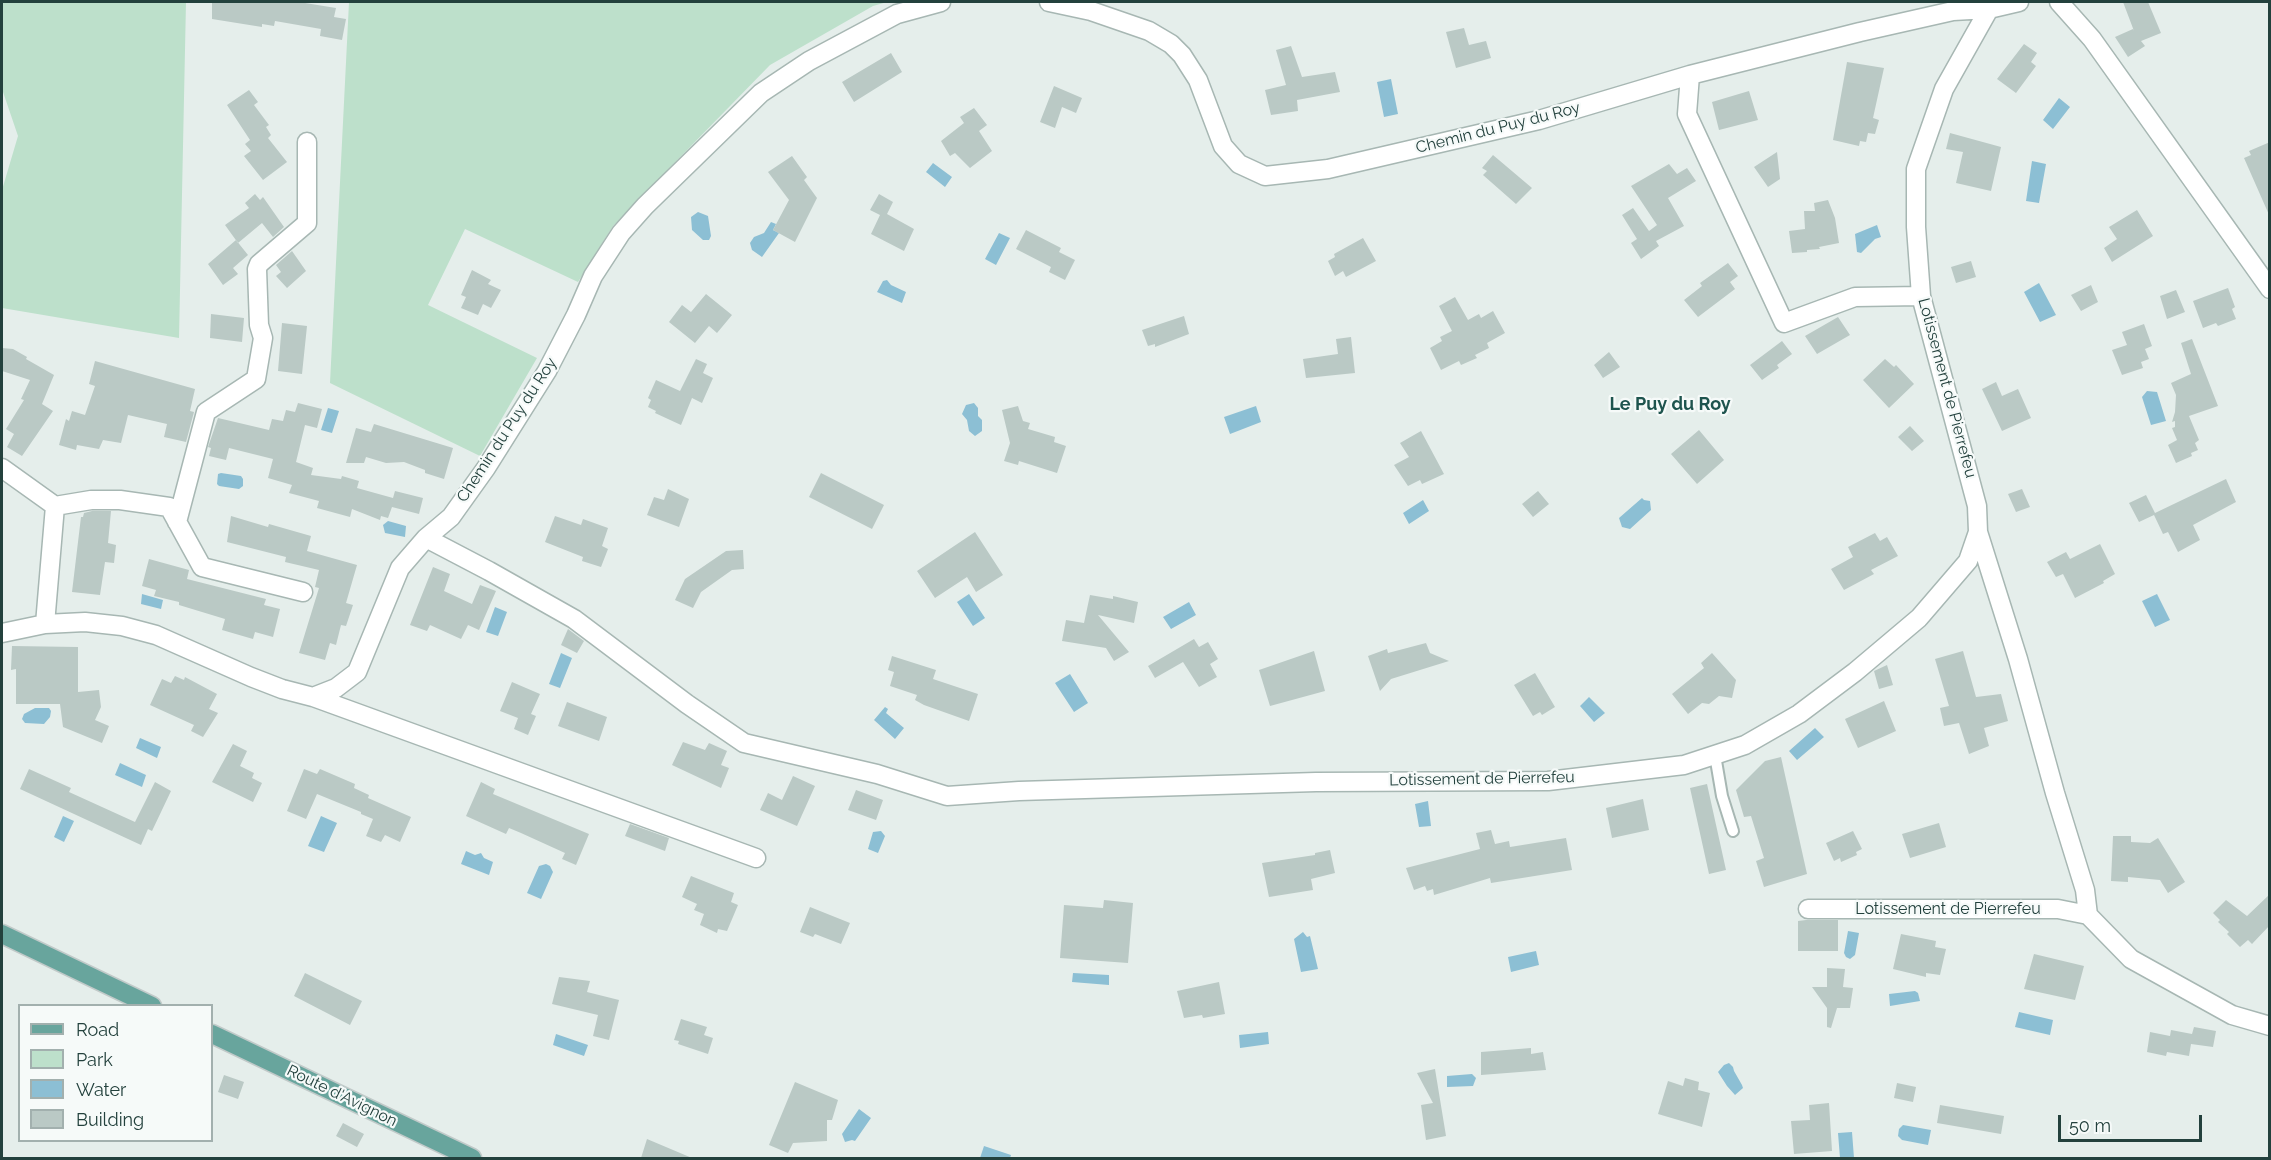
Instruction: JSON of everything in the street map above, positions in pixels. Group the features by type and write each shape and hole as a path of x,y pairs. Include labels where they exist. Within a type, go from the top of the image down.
{"main road":[{"path":"2,934 150,1004"},
{"name":"Route d'Avignon","path":"213,1034 472,1158"}],"street":[{"name":"Chemin du Puy du Roy","path":"313,697 336,688 357,672 400,568 426,538 451,518 486,468 547,371 593,276 621,233 645,206 761,93 809,61 897,14 941,2"},
{"name":"Chemin du Puy du Roy","path":"1049,2 1091,11 1149,31 1171,44 1182,55 1198,80 1223,146 1239,164 1265,176 1328,169 1539,120 1690,75 1952,6 1989,9 2019,2"},
{"path":"2059,2 2092,39 2270,289"},
{"name":"Lotissement de Pierrefeu","path":"1808,909 2058,909 2088,915 2085,890 2055,793 2018,658 1978,532 1977,506 1922,296 1916,227 1916,169 1944,88 1989,9"},
{"path":"1690,75 1688,114 1784,323 1855,297 1922,296"},
{"path":"177,522 206,412 256,379 263,338 259,325 257,269 259,264 306,223 308,217 307,142"},
{"path":"2,468 55,506 90,500 120,500 169,507 202,567 303,592"},
{"path":"45,624 55,506"},
{"name":"Lotissement de Pierrefeu","path":"426,538 489,570 574,619 687,704 744,742 877,774 947,796 1074,789 1316,782 1548,781 1684,765 1745,745 1799,714 1855,672 1919,618 1968,561 1978,532"},
{"path":"2,633 45,624 85,622 122,626 156,635 282,689 313,697 756,858"},
{"path":"2088,915 2131,959 2232,1015 2270,1026"}],"lane":[{"path":"1715,755 1722,796 1733,831"}],"green space":[{"path":"2,2 186,2 179,338 2,308 2,190 18,136 2,89"},
{"path":"349,2 887,2 873,6 770,65 613,226 578,282 465,229 428,305 537,358 480,456 330,383"}],"water":[{"path":"1391,79 1398,114 1384,117 1377,82"},
{"path":"2059,98 2070,107 2053,129 2043,120"},
{"path":"2032,161 2046,164 2039,203 2026,201"},
{"path":"933,163 952,177 945,187 926,172"},
{"path":"698,212 708,216 711,236 709,240 703,240 692,230 691,217"},
{"path":"771,222 776,224 773,230 779,233 762,257 752,250 750,243 754,237 764,233"},
{"path":"1877,225 1881,237 1875,239 1861,253 1857,252 1855,234"},
{"path":"999,233 1010,238 996,265 985,259"},
{"path":"887,280 891,285 906,292 902,303 877,292 883,281"},
{"path":"2039,283 2056,315 2040,322 2024,292"},
{"path":"2147,391 2157,392 2166,421 2151,425 2142,397"},
{"path":"974,403 978,408 978,416 982,420 982,431 975,436 969,431 967,420 962,414 966,405"},
{"path":"1256,406 1261,422 1230,434 1224,417"},
{"path":"328,408 339,411 332,433 321,430"},
{"path":"218,474 241,476 243,486 239,489 219,486 217,484"},
{"path":"1642,498 1650,501 1651,510 1630,529 1622,527 1619,518"},
{"path":"1423,500 1429,511 1409,524 1403,513"},
{"path":"388,521 406,526 405,537 385,533 383,525"},
{"path":"142,594 163,600 161,609 141,604"},
{"path":"969,594 985,618 973,626 957,602"},
{"path":"2157,594 2170,620 2155,627 2142,601"},
{"path":"1189,602 1196,615 1171,629 1163,617"},
{"path":"495,607 507,612 498,636 486,632"},
{"path":"561,653 572,658 560,688 549,684"},
{"path":"1070,674 1088,703 1074,712 1055,683"},
{"path":"1589,697 1605,713 1594,722 1580,706"},
{"path":"885,707 888,709 886,713 904,728 895,739 874,720"},
{"path":"35,708 49,708 51,711 50,717 44,724 25,723 22,719 24,714"},
{"path":"1815,728 1824,737 1797,760 1789,751"},
{"path":"140,738 161,747 157,758 136,748"},
{"path":"120,763 146,775 142,787 115,775"},
{"path":"1428,801 1431,826 1419,827 1415,804"},
{"path":"63,816 74,821 64,842 54,837"},
{"path":"321,816 337,823 324,852 308,846"},
{"path":"881,831 885,836 878,853 868,849 873,832"},
{"path":"466,851 475,855 481,853 484,858 493,862 489,875 461,864"},
{"path":"546,864 553,872 541,899 527,893 539,866"},
{"path":"1848,931 1859,933 1855,955 1850,959 1844,953"},
{"path":"1303,932 1307,937 1310,936 1318,969 1301,972 1294,939"},
{"path":"1536,951 1539,965 1511,972 1508,957"},
{"path":"1073,973 1109,975 1109,985 1072,982"},
{"path":"1915,991 1920,1001 1890,1006 1889,994"},
{"path":"2019,1012 2053,1020 2050,1035 2015,1027"},
{"path":"1268,1032 1269,1044 1240,1048 1239,1035"},
{"path":"556,1034 588,1045 584,1056 553,1045"},
{"path":"1729,1063 1743,1088 1735,1095 1718,1072"},
{"path":"1472,1074 1476,1078 1473,1086 1447,1087 1447,1076"},
{"path":"859,1109 871,1118 855,1141 845,1142 842,1134"},
{"path":"1903,1125 1931,1130 1928,1145 1902,1140 1898,1136 1899,1129"},
{"path":"1852,1132 1854,1158 1840,1158 1838,1133"},
{"path":"984,1146 1011,1155 1010,1158 980,1158"}],"building":[{"path":"212,2 299,2 336,8 334,17 346,19 342,40 320,36 321,29 275,21 274,26 262,24 262,27 212,19"},
{"path":"2123,2 2148,2 2161,33 2141,41 2145,46 2128,57 2115,37 2133,29 2134,31"},
{"path":"1464,28 1469,45 1486,41 1491,58 1456,68 1446,32"},
{"path":"2024,44 2037,53 2031,62 2036,66 2016,93 1997,79"},
{"path":"1291,46 1302,77 1335,72 1340,92 1297,100 1298,111 1271,115 1265,90 1286,85 1276,50"},
{"path":"891,53 902,72 854,102 842,82"},
{"path":"1847,62 1884,68 1873,118 1879,120 1875,134 1868,133 1866,142 1860,141 1859,146 1833,140"},
{"path":"1054,86 1082,98 1076,113 1062,107 1055,128 1040,122"},
{"path":"249,90 258,102 254,105 269,125 266,127 271,135 268,138 287,162 263,180 244,156 251,151 245,144 250,140 227,105"},
{"path":"1749,91 1758,120 1719,130 1712,102"},
{"path":"974,108 987,125 979,131 992,151 970,168 955,153 950,156 941,141 964,123 960,117"},
{"path":"1950,133 2001,147 1991,191 1956,183 1963,152 1946,149"},
{"path":"2270,142 2270,217 2244,158 2251,155 2249,151"},
{"path":"1777,152 1780,179 1768,187 1754,167"},
{"path":"1493,155 1532,188 1516,204 1483,175 1487,171 1482,168"},
{"path":"792,156 807,177 804,180 817,198 795,242 773,230 789,200 768,172"},
{"path":"1669,164 1677,174 1687,168 1696,181 1668,198 1684,226 1656,241 1659,246 1641,259 1631,243 1637,239 1622,215 1633,208 1649,231 1657,225 1631,186"},
{"path":"255,194 260,200 263,197 284,227 273,237 262,223 238,243 225,225 249,208 245,203"},
{"path":"879,194 893,202 887,214 914,229 904,251 871,234 880,215 870,210"},
{"path":"1828,200 1835,218 1839,243 1819,247 1820,249 1807,250 1807,252 1792,253 1789,231 1805,229 1804,211 1815,211 1814,203"},
{"path":"2137,210 2153,236 2112,262 2104,248 2117,239 2109,227"},
{"path":"1026,230 1061,248 1059,252 1075,260 1065,280 1049,272 1051,267 1016,249"},
{"path":"1363,238 1376,261 1346,277 1343,271 1335,276 1328,261 1335,257 1334,254"},
{"path":"236,240 248,255 233,268 238,274 223,285 208,264"},
{"path":"292,251 306,271 287,288 276,276 281,272 276,265"},
{"path":"1971,261 1976,277 1956,283 1951,267"},
{"path":"1728,263 1738,276 1730,282 1735,289 1698,317 1684,300 1702,286 1700,283"},
{"path":"472,270 491,280 488,284 501,290 491,308 483,304 478,315 461,308 466,297 461,295"},
{"path":"2091,285 2098,302 2081,311 2071,295"},
{"path":"2228,288 2235,307 2232,309 2236,319 2218,326 2216,323 2203,328 2193,301"},
{"path":"2176,290 2185,312 2167,319 2160,296"},
{"path":"706,294 732,315 717,333 709,326 695,343 669,322 682,305 691,312"},
{"path":"1455,297 1468,320 1479,314 1481,318 1493,311 1505,333 1487,343 1489,348 1475,355 1477,358 1461,365 1459,361 1441,370 1430,348 1442,341 1440,337 1452,331 1439,306"},
{"path":"211,314 244,318 242,342 210,338"},
{"path":"1184,316 1189,334 1155,347 1155,344 1148,346 1142,330"},
{"path":"1838,317 1850,335 1817,354 1805,336"},
{"path":"282,323 307,326 302,374 278,371"},
{"path":"2144,324 2152,346 2145,349 2149,359 2141,362 2143,368 2122,375 2112,350 2127,345 2122,332"},
{"path":"1351,337 1355,373 1306,378 1303,359 1338,354 1336,339"},
{"path":"2192,339 2218,406 2189,416 2199,440 2195,443 2198,450 2191,453 2192,456 2176,463 2168,445 2177,440 2172,428 2175,427 2175,421 2172,422 2176,395 2171,383 2191,374 2181,343"},
{"path":"1782,341 1792,354 1777,365 1779,368 1762,380 1750,365"},
{"path":"2,348 13,349 54,375 42,404 53,411 22,456 7,447 14,434 6,429 24,400 21,399 30,380 2,371"},
{"path":"1609,352 1620,367 1603,378 1594,365"},
{"path":"696,359 707,364 703,373 713,378 702,403 692,398 681,425 655,413 656,411 648,407 651,400 648,398 656,380 680,391"},
{"path":"1885,359 1894,367 1896,365 1914,384 1889,408 1863,380"},
{"path":"95,361 195,389 190,411 194,412 186,442 164,437 167,424 128,415 121,443 103,440 99,449 77,445 76,450 59,445 66,419 69,421 72,411 85,415 95,386 89,384"},
{"path":"1996,382 2002,396 2018,389 2031,418 2002,431 1982,389"},
{"path":"298,403 322,409 317,428 305,425 296,462 313,468 311,475 341,479 342,476 359,481 357,488 393,498 395,491 423,498 419,514 392,507 388,518 381,516 380,520 352,509 350,517 317,508 319,501 289,493 292,485 268,478 273,459 229,448 226,460 209,456 211,448 208,447 218,418 269,430 272,419 283,421 286,410 295,412"},
{"path":"1018,406 1023,421 1030,423 1028,429 1055,437 1054,442 1066,446 1057,473 1019,461 1018,465 1004,461 1010,443 1002,410"},
{"path":"374,424 453,448 444,479 425,473 425,470 404,462 386,463 366,457 364,463 346,463 356,428 371,432"},
{"path":"1910,426 1924,441 1912,451 1898,437"},
{"path":"1699,430 1724,460 1697,484 1671,454"},
{"path":"1421,431 1444,474 1422,484 1420,480 1408,486 1394,465 1409,457 1400,443"},
{"path":"821,473 884,505 872,529 809,497"},
{"path":"2226,479 2236,502 2193,525 2200,540 2178,552 2168,532 2163,534 2154,515 2139,522 2129,503 2146,495 2155,513"},
{"path":"668,489 689,499 679,527 647,515 654,497 664,500"},
{"path":"2022,489 2030,507 2016,512 2008,494"},
{"path":"1538,491 1549,504 1533,517 1522,504"},
{"path":"111,511 108,543 116,545 114,563 105,562 100,595 72,592 81,517 84,513"},
{"path":"231,516 311,536 307,551 357,565 346,603 353,605 346,626 341,625 336,645 330,643 325,660 299,653 319,588 315,587 319,570 285,562 286,557 227,542"},
{"path":"555,516 581,525 583,519 608,528 602,546 608,549 601,567 582,561 583,557 545,542"},
{"path":"975,532 1003,575 976,592 967,577 935,598 917,571"},
{"path":"1875,533 1880,541 1887,537 1898,556 1871,570 1874,574 1844,590 1831,569 1853,557 1848,547"},
{"path":"2100,544 2115,574 2103,581 2104,583 2075,598 2063,574 2056,577 2047,562 2066,552 2070,559"},
{"path":"743,550 744,569 732,570 701,592 693,608 675,600 685,579 726,551"},
{"path":"149,559 189,570 187,579 266,599 264,605 280,609 273,637 255,632 253,639 222,630 225,619 179,605 179,602 154,596 156,590 142,586"},
{"path":"433,567 450,574 444,591 472,604 480,585 496,591 479,630 468,625 461,639 430,625 427,631 410,625"},
{"path":"1090,595 1113,599 1113,596 1138,602 1134,623 1098,615 1129,652 1114,661 1106,648 1062,641 1066,620 1084,623"},
{"path":"568,629 584,641 577,653 561,645"},
{"path":"1194,639 1199,647 1208,642 1218,659 1210,664 1217,677 1199,687 1183,662 1155,678 1148,666"},
{"path":"1426,643 1430,653 1449,661 1391,679 1380,691 1368,656 1387,649 1388,653"},
{"path":"12,646 78,647 78,692 99,690 101,707 95,720 109,726 102,743 63,727 60,704 16,704 16,669 11,670"},
{"path":"1314,651 1325,691 1270,706 1259,670"},
{"path":"1963,651 1976,697 2001,694 2008,721 1984,728 1989,746 1969,754 1959,723 1944,726 1940,708 1949,706 1935,659"},
{"path":"1712,653 1736,680 1732,698 1719,696 1709,704 1702,703 1688,714 1672,694 1704,668 1701,663"},
{"path":"892,656 936,670 933,679 978,694 969,721 924,705 915,700 917,695 890,686 894,672 888,670"},
{"path":"1887,665 1893,685 1879,689 1874,671"},
{"path":"1535,673 1555,707 1542,715 1540,712 1533,716 1514,685"},
{"path":"175,676 184,680 185,677 217,694 209,709 218,713 203,737 191,731 194,725 150,705 162,679 171,683"},
{"path":"512,682 540,694 531,714 536,716 528,735 514,729 518,718 500,711"},
{"path":"1884,701 1896,731 1858,748 1845,719"},
{"path":"567,702 607,717 599,741 558,726"},
{"path":"683,742 705,750 709,743 727,751 721,765 729,768 721,788 672,765"},
{"path":"233,744 247,751 240,766 254,773 252,778 262,783 253,802 212,782"},
{"path":"1781,757 1807,874 1764,887 1756,861 1764,858 1751,816 1744,817 1736,790 1765,761"},
{"path":"29,769 71,788 69,792 135,822 155,782 171,791 152,831 148,829 141,845 20,789"},
{"path":"304,769 317,774 320,769 355,784 354,788 369,795 368,798 411,817 400,842 385,835 381,842 366,836 373,819 317,794 306,819 287,811"},
{"path":"793,776 815,786 797,826 760,810 768,793 782,800"},
{"path":"481,782 495,789 493,794 589,834 576,865 562,859 565,853 521,833 509,828 506,834 466,816"},
{"path":"1707,784 1726,870 1709,874 1690,788"},
{"path":"856,790 883,800 876,820 848,810"},
{"path":"1643,799 1649,830 1612,838 1606,808"},
{"path":"1939,823 1946,847 1910,858 1902,834"},
{"path":"630,824 669,838 665,851 625,836"},
{"path":"1491,830 1495,844 1509,841 1510,847 1566,838 1572,870 1491,883 1490,878 1434,895 1433,889 1427,891 1425,886 1414,890 1406,868 1480,849 1476,833"},
{"path":"1853,831 1862,849 1856,852 1857,855 1841,862 1840,858 1834,861 1826,843"},
{"path":"2113,836 2131,836 2131,842 2150,843 2158,838 2185,882 2168,893 2160,880 2128,877 2128,882 2111,881"},
{"path":"1330,850 1335,873 1311,879 1313,890 1269,897 1262,863 1315,855 1315,853"},
{"path":"691,876 734,893 731,902 738,905 727,931 718,929 717,933 700,925 704,914 694,910 697,904 682,897"},
{"path":"2270,894 2270,925 2252,944 2248,940 2240,947 2227,934 2229,932 2218,922 2220,920 2213,913 2226,900 2247,916"},
{"path":"1104,900 1133,903 1128,963 1060,958 1064,905 1103,908"},
{"path":"810,907 850,923 841,944 815,934 813,937 800,932"},
{"path":"1838,920 1838,951 1798,951 1798,921"},
{"path":"1901,934 1936,941 1935,947 1946,949 1940,975 1926,973 1926,977 1893,969"},
{"path":"2034,954 2084,966 2075,1000 2024,989"},
{"path":"1827,968 1845,969 1843,987 1853,988 1850,1008 1837,1008 1831,1028 1827,1027 1827,1008 1812,987 1827,987"},
{"path":"305,973 362,1001 350,1025 294,996"},
{"path":"559,977 590,981 587,992 619,1000 609,1040 593,1036 598,1015 552,1004"},
{"path":"1219,982 1225,1014 1203,1018 1202,1015 1184,1018 1177,991"},
{"path":"681,1019 707,1027 704,1035 713,1038 708,1054 678,1044 679,1041 674,1040"},
{"path":"2194,1027 2216,1031 2213,1047 2191,1044 2189,1056 2167,1052 2166,1056 2147,1052 2150,1032 2170,1036 2171,1030 2192,1034"},
{"path":"1531,1048 1531,1054 1543,1052 1546,1070 1481,1075 1481,1052"},
{"path":"1435,1069 1446,1136 1426,1140 1421,1105 1433,1103 1417,1073"},
{"path":"224,1075 244,1082 238,1099 218,1092"},
{"path":"1685,1078 1699,1082 1698,1090 1710,1093 1702,1127 1658,1114 1668,1081 1683,1086"},
{"path":"795,1082 838,1100 832,1120 827,1120 827,1141 793,1143 788,1153 769,1145"},
{"path":"1897,1083 1916,1087 1913,1102 1894,1098"},
{"path":"1829,1103 1832,1151 1794,1154 1791,1121 1810,1120 1809,1105"},
{"path":"1940,1105 2004,1116 2001,1134 1937,1123"},
{"path":"343,1123 364,1134 357,1147 336,1136"},
{"path":"647,1139 692,1158 641,1158"}],"district":[{"name":"Le Puy du Roy","path":"1670,405"}]}
